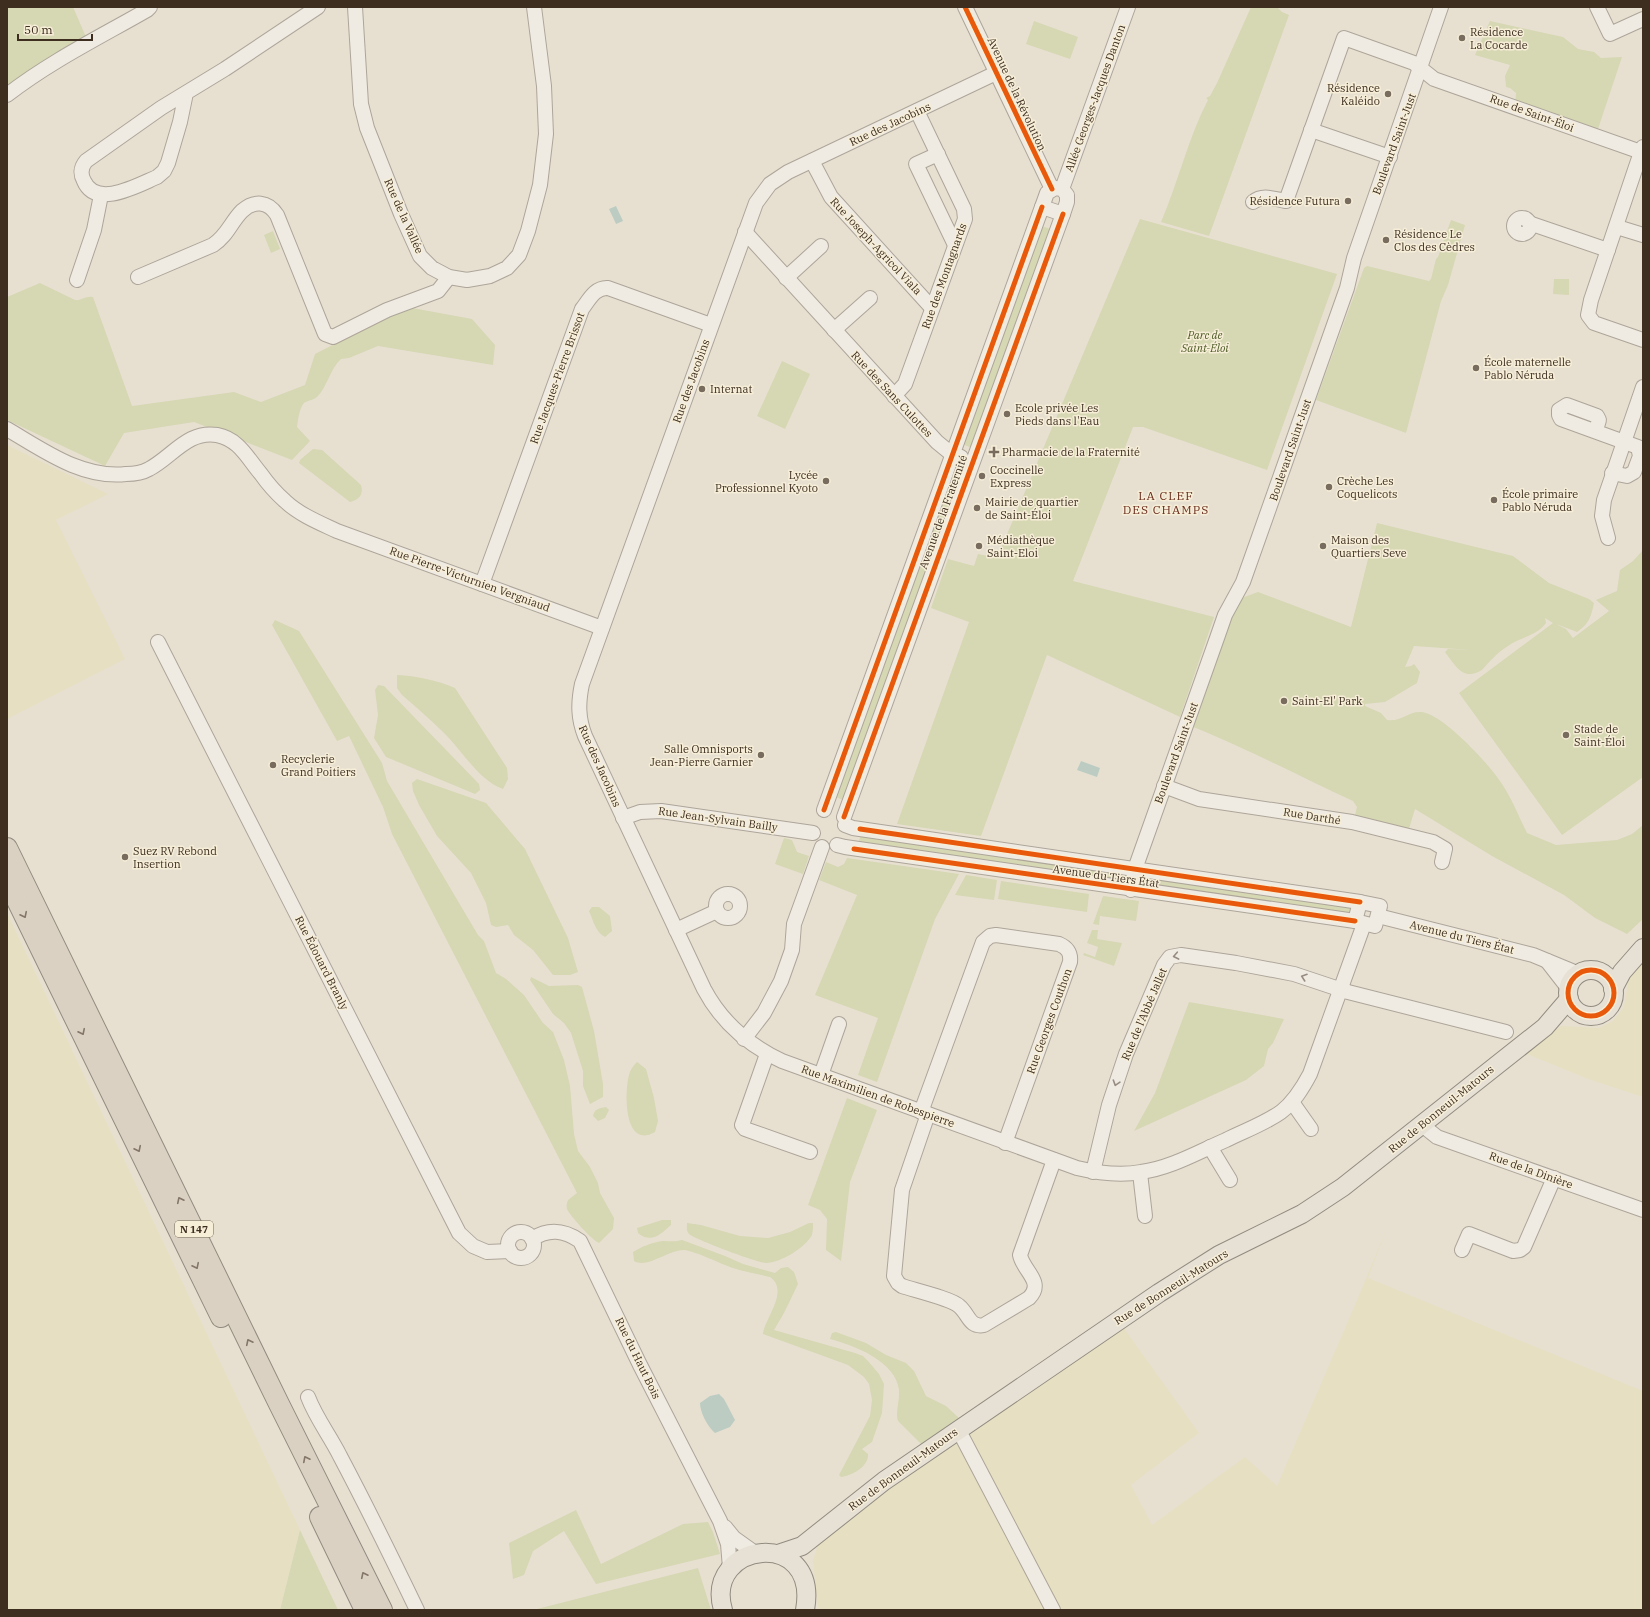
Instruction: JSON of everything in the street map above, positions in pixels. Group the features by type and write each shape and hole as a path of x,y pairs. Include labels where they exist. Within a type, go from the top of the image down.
{"highway":[{"name":"N 147","path":"7,848 279,1404 382,1610"},
{"name":"N 147","path":"7,880 366,1610"}],"main road":[{"path":"1602,973 1640,951"},
{"path":"1613,989 1609,980 1602,973 1592,970 1579,974 1573,979 1569,993 1574,1009 1582,1014 1592,1016 1599,1014 1612,1002 1613,989 1622,972 1640,951"},
{"name":"Rue de Bonneuil-Matours","path":"778,1554 802,1546 817,1536 835,1519 872,1490 958,1429 1204,1264 1302,1214 1321,1202 1422,1125 1545,1027 1569,993"},
{"name":"Rue de Bonneuil-Matours","path":"1545,1027 1582,1014"},
{"name":"Rue de Bonneuil-Matours","path":"805,1610 807,1599 803,1576 806,1554 817,1536"},
{"path":"723,1610 720,1595 723,1580 730,1568 741,1559 755,1553 778,1554 796,1567 803,1576"}],"street":[{"path":"7,95 29,78 66,55 148,10 150,7"},
{"path":"186,93 180,122 164,171 157,177 142,184 114,194 101,195 88,188 83,180 82,168 86,161 161,108 318,7"},
{"name":"Rue de la Vallée","path":"355,7 361,104 366,128 420,256 432,268 449,277 467,280 490,276 507,268 519,255 528,231 540,185 546,134 544,86 534,7"},
{"name":"Avenue de la Révolution","path":"965,7 996,73 1057,189"},
{"name":"Allée Georges-Jacques Danton","path":"1042,207 1047,193 1057,189 1128,7"},
{"name":"Boulevard Saint-Just","path":"1131,890 1135,869 1225,615 1243,582 1347,288 1354,258 1421,69 1441,7"},
{"path":"1597,7 1610,34 1643,19"},
{"name":"Rue de Saint-Éloi","path":"1311,130 1344,38 1414,63 1434,79 1642,150"},
{"name":"Rue des Jacobins","path":"623,818 585,736 579,717 579,697 582,684 602,628 744,232 756,203 765,189 777,179 996,73"},
{"name":"Rue des Montagnards","path":"894,396 905,384 965,214 917,111"},
{"path":"1253,202 1258,198 1265,197 1286,201 1311,130 1390,157"},
{"path":"1642,150 1591,300 1588,315 1590,320 1600,326 1643,340"},
{"path":"938,154 916,164 955,245"},
{"name":"Rue Joseph-Agricol Viala","path":"812,161 830,197 932,308"},
{"name":"Avenue de la Fraternité","path":"837,845 844,821 972,461 1062,214 1067,195 1057,189"},
{"path":"77,280 94,230 101,195"},
{"path":"138,278 213,245 222,239 243,210 257,204 265,204 269,206 277,215 325,334 333,337 387,310 438,291 449,277"},
{"path":"1042,207 1062,214"},
{"name":"Avenue de la Fraternité","path":"813,833 820,813 824,810 1042,207"},
{"path":"1529,223 1608,250"},
{"path":"1617,227 1643,236"},
{"name":"Rue des Sans Culottes","path":"744,232 937,442 953,454 972,461"},
{"path":"786,278 821,246"},
{"name":"Rue Jacques-Pierre Brissot","path":"482,584 582,309 596,291 601,288 608,288 711,324"},
{"path":"834,330 870,298"},
{"path":"1608,538 1602,516 1602,508 1612,473 1643,387"},
{"name":"Rue Pierre-Victurnien Vergniaud","path":"7,429 75,467 90,472 115,476 140,473 150,468 188,440 197,436 206,434 218,435 228,439 246,453 264,478 287,503 313,520 338,531 602,628"},
{"path":"1596,430 1640,449 1640,456 1634,472 1627,476 1612,473"},
{"name":"Rue Édouard Branly","path":"158,642 459,1233 473,1246 487,1252 510,1251 509,1242 515,1234 527,1234 532,1239"},
{"name":"Rue Darthé","path":"1164,786 1199,799 1352,822 1425,840 1445,849 1442,862"},
{"name":"Rue Jean-Sylvain Bailly","path":"623,818 640,812 661,810 813,833"},
{"name":"Avenue du Tiers État","path":"824,810 860,829 1380,906 1378,916 1534,955 1579,974"},
{"name":"Rue Maximilien de Robespierre","path":"623,818 710,1001 724,1020 744,1039 767,1054 821,1075 1005,1143 1077,1168 1093,1172 1115,1174 1140,1173 1164,1167 1267,1120 1280,1113 1292,1102 1304,1086 1310,1074 1340,989 1360,922 1360,902"},
{"path":"744,1039 764,1013 781,981 792,950 794,924 822,847 816,845 812,841 813,833"},
{"name":"Avenue du Tiers État","path":"822,847 830,850 834,849 837,845 1131,890 1360,922"},
{"path":"676,930 717,911"},
{"path":"1360,922 1375,926 1378,916"},
{"name":"Rue Georges Couthon","path":"1005,1143 1070,962 1070,954 1068,950 1059,944 996,935 990,936 983,942 924,1113 902,1190 894,1276 898,1283 902,1286 958,1305 969,1321 974,1325 979,1326 990,1322 1029,1298 1034,1293 1035,1283 1020,1255 1054,1160"},
{"name":"Rue de l'Abbé Jallet","path":"1093,1172 1109,1105 1126,1054 1164,965 1170,957 1181,955 1264,967 1298,974 1340,989"},
{"path":"1546,959 1569,993"},
{"path":"1340,989 1506,1032"},
{"path":"821,1075 839,1024"},
{"path":"767,1054 742,1125 745,1129 810,1152"},
{"path":"1292,1102 1311,1129"},
{"name":"Rue de la Dinière","path":"1422,1125 1437,1137 1643,1210"},
{"path":"1210,1147 1230,1180"},
{"path":"1140,1173 1146,1216"},
{"path":"1462,1250 1469,1234 1513,1251 1520,1250 1524,1247 1554,1178"},
{"name":"Rue du Haut Bois","path":"532,1239 541,1233 555,1231 570,1234 580,1241 640,1365 720,1521 728,1544 730,1568"},
{"path":"308,1397 313,1409 334,1444 370,1514 417,1610"},
{"path":"958,1429 1053,1610"},
{"name":"Rue du Haut Bois","path":"720,1521 734,1538 755,1553"}],"shaded area":[{"path":"616,206 623,221 616,224 609,209"},
{"path":"7,445 108,494 56,520 125,659 7,719"},
{"path":"1081,761 1100,768 1097,777 1077,770"},
{"path":"7,913 300,1530 280,1610 7,1610"},
{"path":"1643,960 1643,1097 1588,1079 1522,1052 1561,1026 1599,1028 1613,1021 1624,1007 1630,972"},
{"path":"1389,1223 1368,1278 1643,1391 1643,1610 819,1610 813,1560 828,1516 856,1490 971,1410 976,1417 1118,1320 1199,1433 1131,1485 1152,1525 1245,1457 1277,1486"},
{"path":"719,1394 724,1399 735,1420 730,1427 715,1433 705,1420 701,1411 700,1403 710,1396"}],"green space":[{"path":"7,7 73,7 86,37 7,92"},
{"path":"1251,7 1277,7 1282,12 1289,15 1209,236 1161,222 1189,145 1208,100 1206,98 1210,96 1217,83"},
{"path":"1034,21 1078,37 1070,59 1026,44"},
{"path":"1490,21 1563,37 1578,49 1594,52 1601,58 1622,57 1597,132 1515,105 1516,93 1510,88 1506,87 1505,76 1510,65 1475,55"},
{"name":"Parc de Saint-Éloi","path":"1140,219 1337,274 1267,470 1143,427 1133,427 1073,581 1214,617 1180,717 1047,655 981,836 897,824 969,622 931,608 948,559 974,566 978,554 997,558"},
{"path":"1451,220 1465,225 1448,285 1441,301 1406,433 1316,400 1364,268 1367,266 1429,281 1431,279 1436,259"},
{"path":"1039,225 1053,230 974,449 960,443"},
{"path":"273,231 280,249 271,253 264,235"},
{"path":"1554,279 1569,279 1569,295 1553,294"},
{"path":"40,283 75,300 93,297 132,406 234,392 261,402 305,385 315,354 407,307 472,319 495,345 493,365 378,346 349,358 341,359 334,367 318,396 302,405 297,427 310,441 292,460 194,422 124,433 105,466 7,420 7,297"},
{"path":"782,361 810,374 785,429 757,416"},
{"path":"313,449 322,450 361,485 361,494 356,500 350,502 299,463 300,460"},
{"path":"949,474 962,479 846,801 833,796"},
{"path":"1377,523 1513,556 1549,583 1589,599 1594,603 1592,612 1589,620 1581,629 1577,632 1556,624 1566,629 1573,638 1609,611 1596,600 1617,591 1620,570 1633,561 1643,550 1643,777 1562,835 1459,693 1553,623 1545,618 1546,623 1538,631 1504,648 1482,670 1470,674 1465,673 1456,667 1445,652 1448,649 1471,650 1414,646 1405,667 1414,664 1420,672 1417,683 1385,702 1365,704 1365,706 1381,713 1387,720 1397,719 1412,713 1422,712 1431,715 1454,731 1488,765 1502,784 1527,833 1556,845 1617,840 1632,834 1643,825 1643,919 1627,934 1595,918 1564,895 1492,856 1415,809 1408,832 1354,819 1357,807 1353,801 1191,726 1228,619 1239,599 1258,592 1351,627"},
{"path":"275,620 299,631 382,763 387,781 478,935 484,941 496,973 506,979 524,995 543,1023 553,1032 564,1060 570,1086 574,1134 578,1151 590,1167 598,1183 600,1193 614,1218 613,1229 599,1243 582,1228 567,1209 568,1200 577,1193 392,834 383,807 349,736 337,741 272,625"},
{"path":"397,675 426,679 455,688 507,768 508,779 503,789 494,785 478,772 450,739 402,695 397,688"},
{"path":"378,685 384,686 479,784 480,790 475,794 386,757 374,738 378,715 375,690"},
{"path":"417,779 486,803 525,849 568,938 578,972 570,975 553,975 533,950 514,935 508,925 496,927 491,925 486,903 471,873 437,836 419,805 413,791 412,783"},
{"path":"862,832 1116,869 1113,884 857,846"},
{"path":"784,838 792,840 797,852 809,856 803,874 775,864"},
{"path":"847,858 959,874 935,919 877,1082 858,1075 878,1018 815,995 857,895 819,880 826,862 838,867 844,864"},
{"path":"1147,874 1351,906 1348,916 1144,888"},
{"path":"966,875 997,880 994,900 955,895"},
{"path":"1001,881 1089,894 1087,912 998,899"},
{"path":"1103,896 1139,901 1136,921 1100,916 1099,925 1093,924"},
{"path":"592,907 599,907 610,916 612,931 605,937 599,933 593,922 589,911"},
{"path":"1092,930 1098,930 1097,939 1122,943 1114,966 1083,955 1084,953 1095,957 1098,947 1087,943"},
{"path":"531,977 549,986 578,985 582,987 594,1031 603,1084 603,1097 590,1104 583,1086 583,1071 571,1033 564,1023 553,1014 530,980"},
{"path":"1189,1002 1284,1019 1273,1043 1268,1049 1264,1066 1246,1080 1134,1131 1155,1093"},
{"path":"637,1062 646,1069 654,1098 658,1121 655,1132 645,1135 637,1133 632,1127 628,1117 627,1083 630,1071"},
{"path":"847,1098 877,1110 850,1182 841,1261 826,1250 827,1219 820,1210 808,1205"},
{"path":"606,1107 609,1110 605,1118 598,1121 593,1116 596,1110"},
{"path":"662,1220 671,1220 671,1225 660,1234 652,1238 647,1238 638,1233 637,1228"},
{"path":"687,1223 701,1225 740,1236 768,1238 790,1232 809,1223 813,1223 813,1228 812,1235 809,1240 798,1250 785,1258 766,1263 739,1255 693,1237 687,1232"},
{"path":"682,1240 743,1264 775,1273 781,1268 788,1267 794,1272 798,1284 774,1330 863,1356 879,1374 884,1384 882,1413 872,1442 862,1449 868,1454 868,1459 863,1467 854,1473 845,1476 841,1477 839,1475 870,1416 872,1400 869,1384 864,1377 848,1365 763,1334 777,1297 775,1283 770,1277 733,1268 684,1250 671,1253 645,1263 634,1261 633,1252 643,1247 663,1241"},
{"path":"836,1332 866,1343 886,1355 906,1363 914,1371 926,1396 946,1406 959,1418 921,1444 898,1421 897,1414 899,1390 896,1380 890,1371 882,1363 861,1350 830,1339 832,1333"},
{"path":"576,1510 601,1564 683,1524 708,1522 720,1554 596,1584 564,1531 533,1551 524,1575 513,1579 509,1543"},
{"path":"300,1530 338,1610 280,1610"},
{"path":"698,1568 711,1610 533,1610"}],"cycle path":[{"path":"965,7 1052,189"},
{"path":"824,810 1042,207"},
{"path":"844,817 1063,214"},
{"path":"860,829 1360,902"},
{"path":"854,849 1355,921"},
{"path":"1591,970 1604,974 1610,980 1614,993 1610,1006 1604,1012 1591,1016 1578,1012 1572,1006 1568,993 1572,980 1578,974 1591,970"}],"place":[{"name":"Résidence La Cocarde","path":"1462,38"},
{"name":"Résidence Kaléido","path":"1388,94"},
{"name":"Résidence Futura","path":"1348,201"},
{"name":"Résidence Le Clos des Cèdres","path":"1386,240"},
{"name":"École maternelle Pablo Néruda","path":"1476,368"},
{"name":"Internat","path":"702,389"},
{"name":"Ecole privée Les Pieds dans l'Eau","path":"1007,414"},
{"name":"Pharmacie de la Fraternité","path":"994,452"},
{"name":"Coccinelle Express","path":"982,476"},
{"name":"Lycée Professionnel Kyoto","path":"826,481"},
{"name":"Crèche Les Coquelicots","path":"1329,487"},
{"name":"École primaire Pablo Néruda","path":"1494,500"},
{"name":"Mairie de quartier de Saint-Éloi","path":"977,508"},
{"name":"Médiathèque Saint-Eloi","path":"979,546"},
{"name":"Maison des Quartiers Seve","path":"1323,546"},
{"name":"Saint-El' Park","path":"1284,701"},
{"name":"Stade de Saint-Éloi","path":"1566,735"},
{"name":"Salle Omnisports Jean-Pierre Garnier","path":"761,755"},
{"name":"Recyclerie Grand Poitiers","path":"273,765"},
{"name":"Suez RV Rebond Insertion","path":"125,857"}],"district":[{"name":"LA CLEF DES CHAMPS","path":"1166,503"}]}
